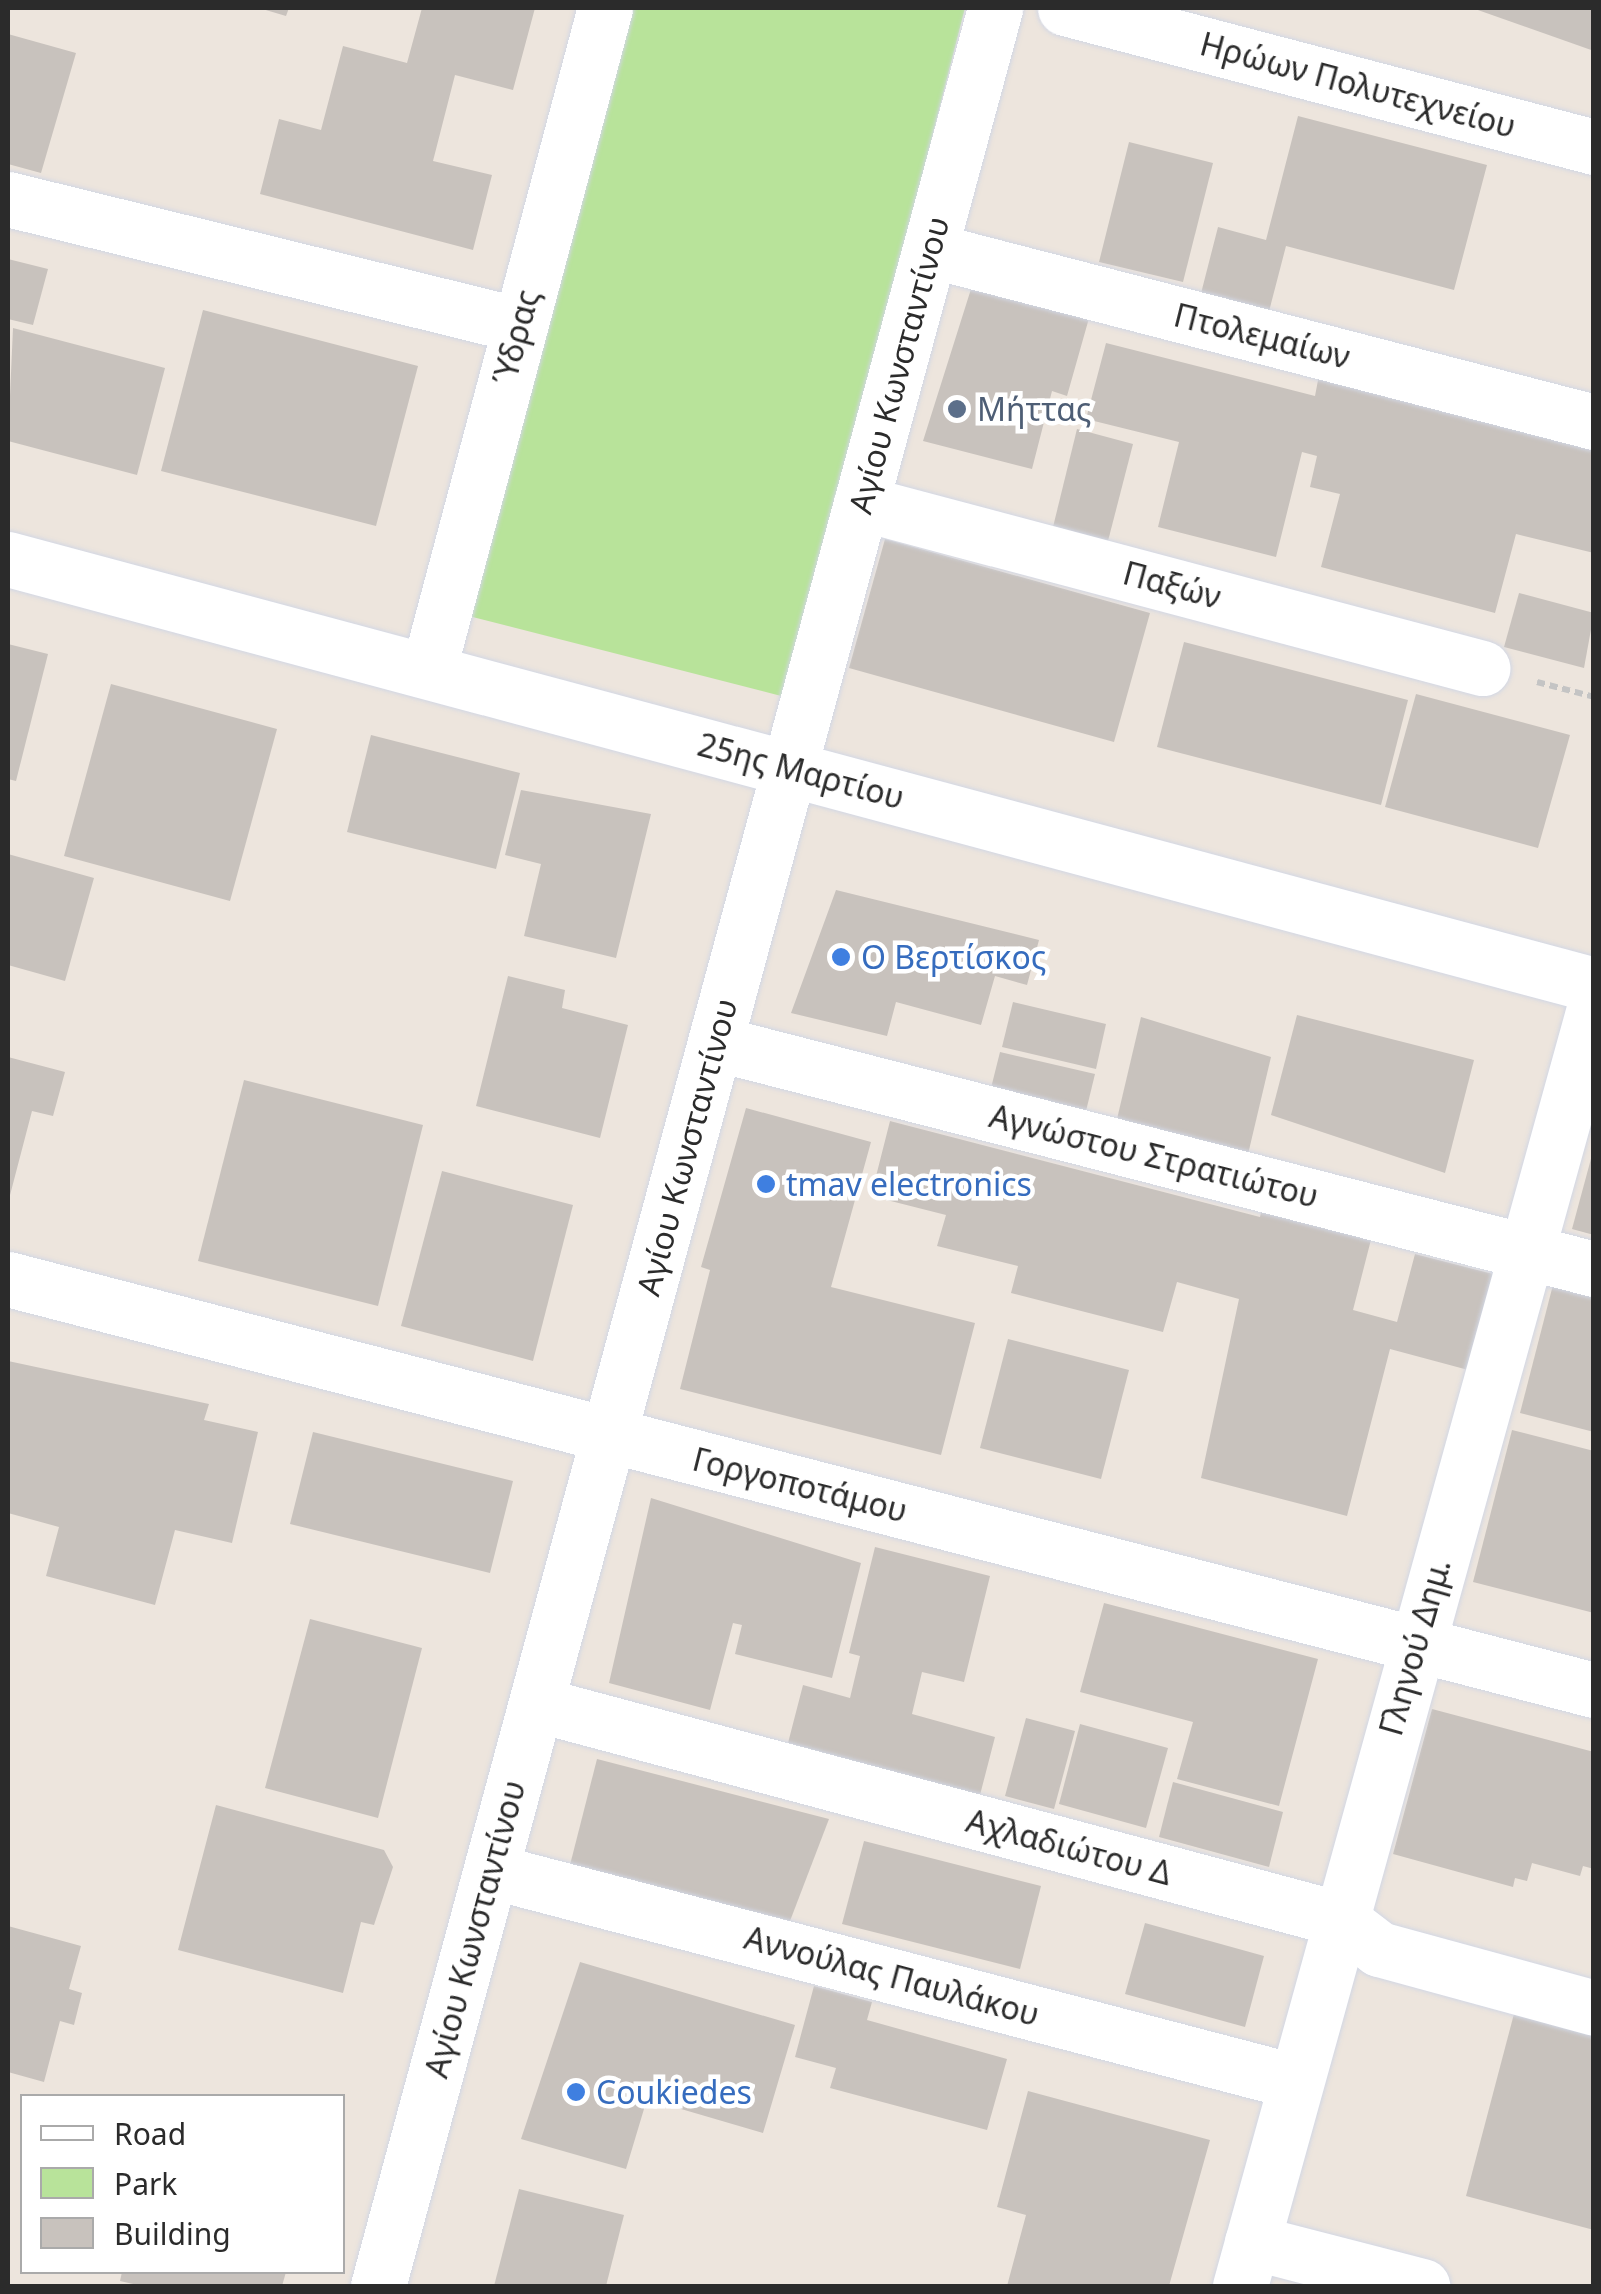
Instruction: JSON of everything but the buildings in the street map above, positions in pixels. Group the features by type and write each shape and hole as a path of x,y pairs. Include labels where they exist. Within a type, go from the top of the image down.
{"street":[{"name":"Ύδρας","path":"429,668 605,8"},
{"name":"Αγίου Κωνσταντίνου","path":"378,2286 996,8"},
{"name":"Ηρώων Πολυτεχνείου","path":"1065,8 1594,147"},
{"path":"8,200 520,325"},
{"name":"Πτολεμαίων","path":"930,250 1594,422"},
{"name":"Παξών","path":"861,503 1482,668"},
{"name":"25ης Μαρτίου","path":"8,558 429,668 1594,985"},
{"name":"Γληνού Δημ.","path":"1246,2264 1293,2081 1594,1009"},
{"name":"Αγνώστου Στρατιώτου","path":"715,1043 1594,1269"},
{"name":"Γοργοποτάμου","path":"8,1279 1594,1690"},
{"name":"Αχλαδιώτου Δ","path":"536,1704 1340,1919 1379,1949 1594,2008"},
{"name":"Αννούλας Παυλάκου","path":"491,1871 1293,2081"},
{"path":"1246,2264 1422,2286"}],"green space":[{"path":"625,8 965,8 789,698 449,611"}],"place":[{"name":"Μήττας","path":"957,409"},
{"name":"Ο Βερτίσκος","path":"841,957"},
{"name":"tmav electronics","path":"766,1184"},
{"name":"Coukiedes","path":"576,2092"}]}
